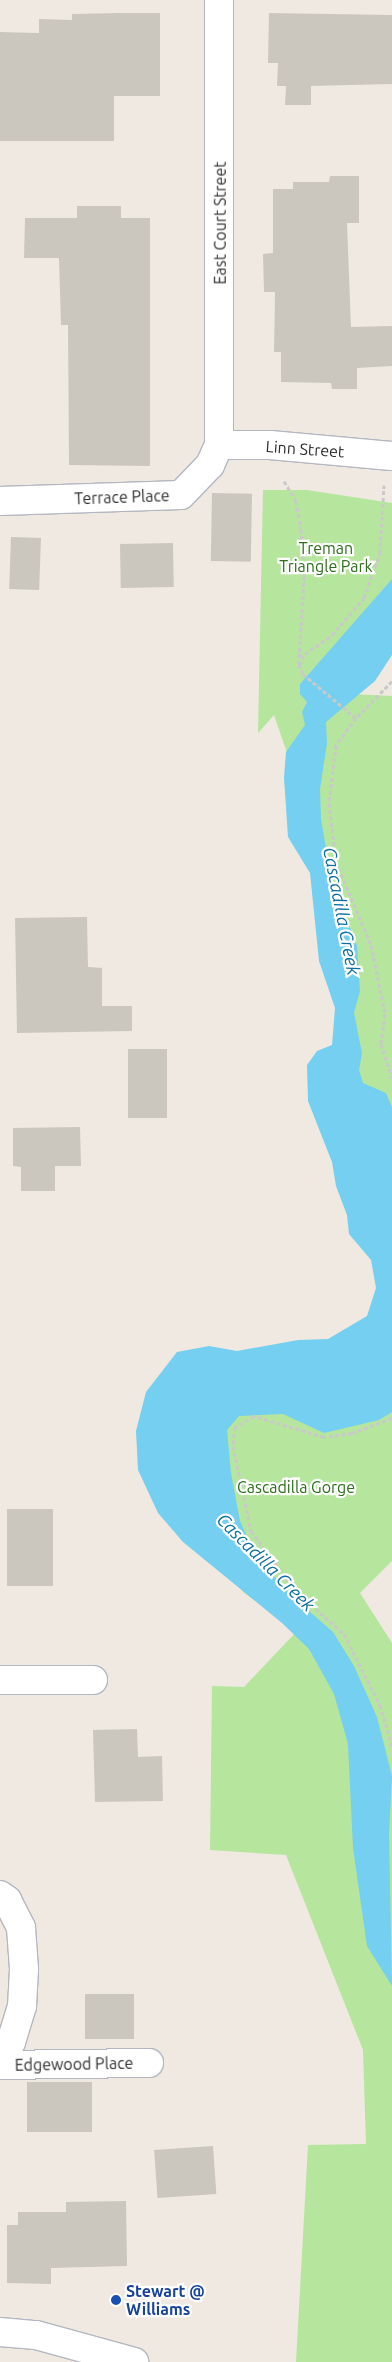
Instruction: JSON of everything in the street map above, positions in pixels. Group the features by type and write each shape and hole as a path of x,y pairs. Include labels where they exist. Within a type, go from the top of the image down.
{"street":[{"name":"East Court Street","path":"219,0 219,445"},
{"name":"Linn Street","path":"219,445 270,445 388,468"},
{"name":"Terrace Place","path":"0,501 181,495 210,464 219,445"},
{"path":"0,1680 93,1680"},
{"name":"Edgewood Place","path":"0,1895 7,1900 21,1928 24,1969 22,2006 12,2042 0,2057"},
{"name":"Edgewood Place","path":"0,2065 149,2063"},
{"path":"0,2332 36,2335 134,2362"}],"path":[{"path":"299,665 305,654 332,635 364,598 380,553 388,468"},
{"path":"284,481 296,501 303,557 299,665 303,674 356,718"},
{"path":"392,681 356,718 336,745 329,802 336,862 371,945 385,1014 381,1044 392,1078"},
{"path":"392,1418 352,1433 324,1437 254,1416 235,1427 233,1446 251,1531 296,1591 344,1634 380,1705 392,1746"}],"green space":[{"name":"Treman Triangle Park","path":"263,490 307,490 392,503 392,645 329,693 392,696 392,1261 305,805 274,715 258,733"},
{"name":"Cascadilla Gorge","path":"392,1352 392,1561 360,1593 392,1643 392,2362 296,2362 308,2145 366,2144 363,2050 286,1855 210,1850 212,1686 244,1687 297,1631 243,1592 160,1438"}],"water":[{"name":"Cascadilla Creek","path":"392,579 392,655 375,681 326,722 327,743 320,789 321,819 331,877 357,946 360,991 354,1013 362,1053 359,1070 363,1083 386,1093 392,1107 392,1412 379,1420 324,1433 283,1414 239,1416 227,1430 231,1473 240,1521 257,1558 293,1597 333,1632 354,1666 377,1717 392,1776 389,1835 392,1986 367,1946 353,1848 348,1744 334,1694 309,1649 282,1623 183,1542 158,1513 138,1470 136,1431 146,1392 177,1352 209,1346 237,1351 298,1340 328,1339 367,1316 376,1288 371,1260 349,1234 347,1215 336,1186 332,1162 308,1101 307,1065 317,1051 332,1045 335,1008 319,961 310,873 288,837 284,778 286,752 305,725 302,712 307,702 300,694 300,684"}],"building":[{"path":"160,13 160,96 114,96 114,141 0,141 0,32 39,33 39,19 72,20 72,14"},
{"path":"269,13 392,15 392,84 311,86 311,105 285,105 286,86 277,86 278,63 268,63"},
{"path":"330,176 359,176 359,223 347,223 351,327 392,326 392,366 357,368 357,389 332,389 331,383 281,382 281,352 274,352 275,292 264,292 263,254 273,253 273,189 293,189 293,182 329,182"},
{"path":"77,206 121,206 121,218 150,218 150,466 69,465 68,325 61,325 59,258 24,258 25,218 77,218"},
{"path":"212,493 252,494 251,562 211,561"},
{"path":"11,537 41,538 39,590 9,589"},
{"path":"173,543 174,587 121,588 120,544"},
{"path":"87,917 88,967 102,968 102,1006 132,1006 132,1031 17,1033 15,918"},
{"path":"128,1049 167,1049 167,1118 128,1118"},
{"path":"80,1127 81,1166 55,1166 55,1191 21,1191 21,1167 13,1166 13,1128"},
{"path":"7,1509 53,1509 53,1586 7,1586"},
{"path":"137,1729 138,1757 162,1756 163,1801 95,1802 93,1730"},
{"path":"85,1994 134,1994 134,2039 85,2039"},
{"path":"27,2082 92,2082 92,2132 27,2132"},
{"path":"213,2146 216,2194 157,2198 154,2150"},
{"path":"126,2201 127,2266 51,2268 51,2284 7,2283 7,2225 18,2225 18,2212 66,2212 66,2202"}],"place":[{"name":"Stewart @ Williams","path":"116,2300"}]}
